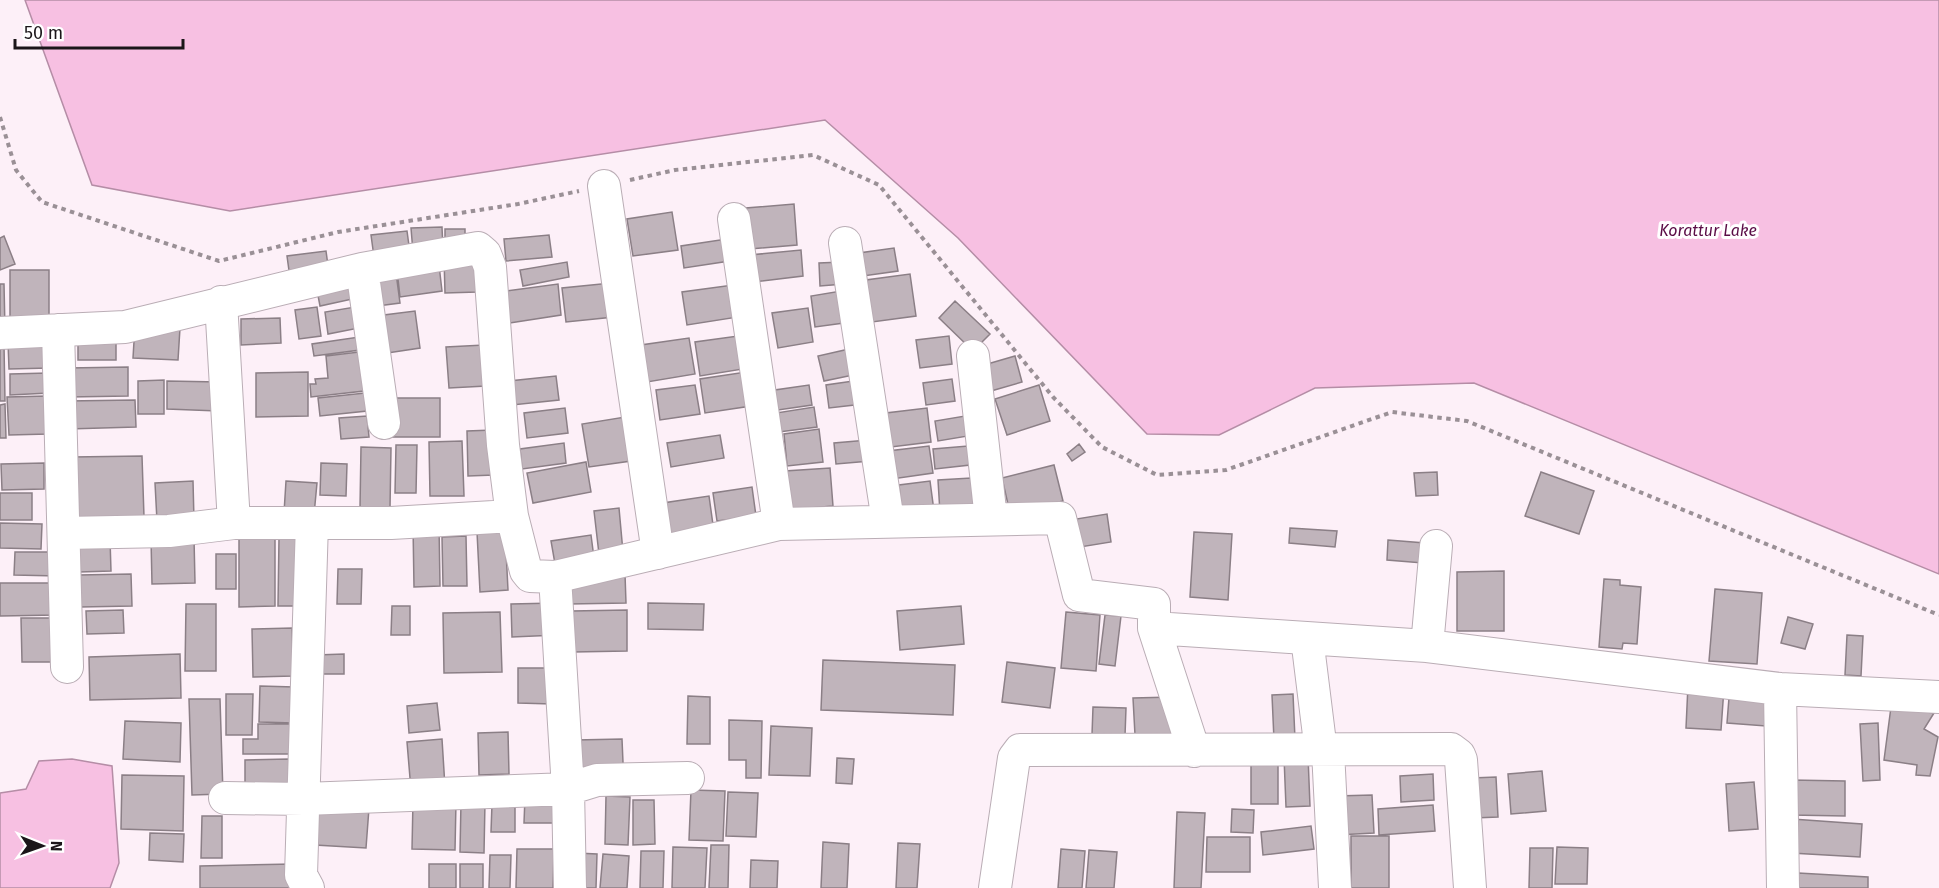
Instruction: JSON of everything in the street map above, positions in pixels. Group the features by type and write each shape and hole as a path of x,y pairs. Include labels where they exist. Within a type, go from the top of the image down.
{"street":[{"path":"604,186 658,553"},
{"path":"734,219 779,524"},
{"path":"845,243 888,521"},
{"path":"0,333 125,327 362,268 478,248 485,254 490,267 503,445 512,516 526,571 536,578 555,577 779,524 1060,518 1079,595 1155,604 1154,628 1194,751"},
{"path":"362,268 384,423"},
{"path":"221,302 234,523"},
{"path":"58,330 67,667"},
{"path":"973,356 991,519"},
{"path":"64,533 169,531 234,523 391,523 512,516"},
{"path":"308,888 302,875 312,523"},
{"path":"1427,646 1436,546"},
{"path":"555,577 568,789 570,888"},
{"path":"1154,628 1427,646 1780,689 1939,697"},
{"path":"1307,638 1324,751 1335,888"},
{"path":"1780,689 1783,888"},
{"path":"995,888 1014,758 1020,750 1451,749 1461,760 1470,888"},
{"path":"225,798 304,799 568,789 597,780 688,778"}],"water":[{"name":"Korattur Lake","path":"25,0 1939,0 1939,574 1474,383 1315,388 1219,435 1147,434 958,238 825,120 230,211 92,185"},
{"path":"72,759 112,766 119,863 110,888 0,888 0,793 26,789 39,761"}],"building":[{"path":"794,204 797,245 750,249 746,208"},
{"path":"672,212 678,250 633,256 627,219"},
{"path":"442,227 443,250 413,252 411,228"},
{"path":"445,229 465,229 465,246 445,245"},
{"path":"407,231 410,253 374,257 371,235"},
{"path":"549,235 552,257 506,261 504,239"},
{"path":"4,236 15,264 0,270 0,238"},
{"path":"733,238 736,260 684,268 681,246"},
{"path":"894,248 898,271 863,276 859,253"},
{"path":"801,250 803,276 753,282 750,255"},
{"path":"326,251 329,273 290,278 287,256"},
{"path":"476,256 477,292 445,293 444,257"},
{"path":"567,262 569,277 523,286 520,270"},
{"path":"842,262 844,284 820,286 819,263"},
{"path":"439,265 442,291 400,297 397,270"},
{"path":"10,270 49,270 49,323 10,323"},
{"path":"396,273 400,303 370,307 367,276"},
{"path":"910,274 916,316 872,322 866,280"},
{"path":"353,277 357,298 320,306 316,285"},
{"path":"611,283 614,317 566,322 562,288"},
{"path":"0,284 4,284 5,330 0,330"},
{"path":"558,284 561,315 503,324 499,292"},
{"path":"733,285 738,317 687,325 682,292"},
{"path":"847,290 851,322 815,327 811,296"},
{"path":"955,301 990,334 973,351 939,318"},
{"path":"317,307 321,336 299,339 295,310"},
{"path":"355,307 359,328 328,334 325,312"},
{"path":"808,308 813,342 778,348 772,313"},
{"path":"415,311 420,348 381,354 376,316"},
{"path":"280,318 281,343 241,345 241,319"},
{"path":"135,325 180,328 178,360 133,358"},
{"path":"738,336 743,369 700,376 695,342"},
{"path":"949,336 952,364 920,368 916,340"},
{"path":"78,337 116,337 116,360 78,360"},
{"path":"359,337 360,350 314,356 312,344"},
{"path":"689,338 695,374 647,382 641,345"},
{"path":"48,340 49,368 9,369 8,342"},
{"path":"0,345 4,345 5,401 0,401"},
{"path":"484,345 486,386 449,388 446,347"},
{"path":"858,347 863,373 824,381 818,356"},
{"path":"359,352 364,391 311,397 310,384 316,384 315,379 328,378 326,356"},
{"path":"1015,356 1022,382 984,393 977,367"},
{"path":"128,367 128,396 68,397 68,368"},
{"path":"308,372 308,416 256,417 256,373"},
{"path":"746,372 751,406 705,413 700,379"},
{"path":"48,373 49,393 10,395 10,374"},
{"path":"556,376 559,400 512,405 509,381"},
{"path":"952,379 955,401 926,405 923,383"},
{"path":"164,380 164,414 138,414 138,381"},
{"path":"860,380 863,404 829,408 826,385"},
{"path":"167,381 219,382 218,411 167,409"},
{"path":"695,385 700,414 660,420 656,390"},
{"path":"809,385 812,405 778,410 775,390"},
{"path":"1039,385 1050,421 1007,435 995,399"},
{"path":"365,393 367,411 320,416 318,398"},
{"path":"47,396 48,434 9,435 7,397"},
{"path":"389,398 440,398 440,437 388,437"},
{"path":"135,400 136,427 68,429 67,401"},
{"path":"5,404 6,438 0,438 0,405"},
{"path":"814,407 817,427 779,432 776,413"},
{"path":"565,408 568,433 527,438 524,413"},
{"path":"927,408 931,442 891,447 886,413"},
{"path":"367,416 369,437 341,439 339,418"},
{"path":"965,416 968,436 938,441 935,421"},
{"path":"625,417 631,461 589,467 582,424"},
{"path":"819,429 823,462 787,466 784,434"},
{"path":"493,430 494,475 468,476 467,431"},
{"path":"720,435 724,458 671,467 667,443"},
{"path":"868,440 870,461 836,464 834,443"},
{"path":"462,441 464,496 430,496 429,442"},
{"path":"564,443 566,463 522,469 520,449"},
{"path":"1079,444 1085,452 1072,461 1067,454"},
{"path":"396,445 417,445 416,493 395,493"},
{"path":"929,446 933,473 892,479 888,451"},
{"path":"968,446 970,465 935,469 933,449"},
{"path":"361,447 391,448 390,508 360,508"},
{"path":"142,456 144,517 73,518 72,457"},
{"path":"586,462 591,492 533,503 527,473"},
{"path":"44,463 44,489 2,490 1,464"},
{"path":"321,463 347,464 346,496 320,495"},
{"path":"1054,465 1063,501 1010,513 1002,478"},
{"path":"830,468 833,506 788,510 785,471"},
{"path":"1437,472 1438,495 1416,496 1414,473"},
{"path":"1541,472 1594,491 1579,534 1525,516"},
{"path":"971,478 974,511 940,513 938,480"},
{"path":"193,481 194,520 157,521 155,483"},
{"path":"286,481 317,483 314,515 284,513"},
{"path":"930,481 934,511 902,515 899,485"},
{"path":"752,487 756,516 717,521 713,493"},
{"path":"0,493 32,493 32,520 0,520"},
{"path":"709,496 714,532 669,539 663,503"},
{"path":"619,508 623,552 599,554 594,511"},
{"path":"1107,514 1111,542 1074,548 1070,520"},
{"path":"0,523 42,524 41,549 0,548"},
{"path":"413,525 439,525 440,586 414,587"},
{"path":"1290,528 1337,531 1335,547 1289,543"},
{"path":"505,531 508,590 480,592 477,532"},
{"path":"1194,532 1232,534 1228,600 1190,597"},
{"path":"591,535 594,558 555,564 551,541"},
{"path":"466,536 467,586 443,586 442,537"},
{"path":"239,537 275,537 275,606 239,607"},
{"path":"194,538 195,583 152,584 151,539"},
{"path":"279,538 296,539 295,606 278,606"},
{"path":"110,539 111,571 79,572 78,540"},
{"path":"1388,540 1425,543 1423,563 1387,560"},
{"path":"15,552 58,552 58,576 14,575"},
{"path":"216,554 236,554 236,589 216,589"},
{"path":"338,569 362,569 361,604 337,604"},
{"path":"1504,571 1504,631 1457,631 1457,572"},
{"path":"131,574 132,606 80,607 79,575"},
{"path":"625,574 626,603 569,604 566,579"},
{"path":"1604,579 1620,580 1620,585 1641,587 1637,644 1623,643 1622,649 1599,647"},
{"path":"0,583 56,583 56,615 0,616"},
{"path":"1715,589 1762,593 1757,664 1709,661"},
{"path":"556,603 557,635 512,637 511,604"},
{"path":"648,603 704,604 703,630 648,629"},
{"path":"186,604 216,604 216,671 185,671"},
{"path":"392,606 410,606 410,635 391,635"},
{"path":"961,606 964,644 900,650 897,611"},
{"path":"123,610 124,633 87,634 86,611"},
{"path":"627,610 627,651 573,652 572,611"},
{"path":"500,612 502,672 444,673 443,613"},
{"path":"1066,612 1100,615 1096,671 1061,668"},
{"path":"1105,615 1121,616 1115,666 1099,664"},
{"path":"1788,617 1813,624 1805,649 1781,643"},
{"path":"21,618 56,618 57,662 22,662"},
{"path":"292,628 293,676 253,677 252,629"},
{"path":"1847,635 1863,636 1861,676 1845,675"},
{"path":"180,654 181,698 90,700 89,657"},
{"path":"344,654 344,674 317,674 316,655"},
{"path":"823,660 955,665 953,715 821,710"},
{"path":"1007,662 1055,668 1050,708 1002,702"},
{"path":"518,668 552,668 552,704 518,703"},
{"path":"1688,685 1724,688 1721,730 1686,728"},
{"path":"1730,685 1769,688 1766,726 1727,723"},
{"path":"260,686 294,687 294,723 259,722"},
{"path":"226,694 253,694 252,735 226,735"},
{"path":"1293,694 1295,739 1274,740 1272,695"},
{"path":"688,696 710,697 710,744 687,744"},
{"path":"1173,697 1174,734 1135,735 1133,698"},
{"path":"189,699 220,699 223,794 192,795"},
{"path":"437,703 440,730 409,733 407,706"},
{"path":"1093,707 1126,708 1125,736 1092,735"},
{"path":"1891,707 1934,713 1924,729 1938,737 1930,776 1916,775 1917,765 1884,760"},
{"path":"729,720 762,721 761,778 746,778 746,760 729,760"},
{"path":"125,721 181,723 180,762 123,759"},
{"path":"1878,723 1880,780 1863,781 1860,724"},
{"path":"258,724 292,724 292,754 243,754 243,739 258,739"},
{"path":"771,726 812,728 810,776 769,775"},
{"path":"508,732 509,774 479,775 478,733"},
{"path":"442,739 445,787 411,790 407,742"},
{"path":"622,739 624,786 577,787 576,740"},
{"path":"1308,756 1310,806 1286,807 1284,757"},
{"path":"1251,757 1278,757 1278,804 1251,804"},
{"path":"837,758 854,759 852,784 836,783"},
{"path":"289,759 291,793 245,795 245,760"},
{"path":"1542,771 1546,811 1511,814 1508,774"},
{"path":"1433,774 1434,800 1401,802 1400,776"},
{"path":"122,775 184,776 183,831 121,829"},
{"path":"1496,777 1498,817 1474,818 1472,778"},
{"path":"1791,780 1845,781 1845,816 1791,815"},
{"path":"1754,782 1758,829 1729,831 1726,784"},
{"path":"691,790 725,791 723,841 689,840"},
{"path":"728,792 758,793 756,837 726,836"},
{"path":"1372,795 1374,833 1337,835 1336,796"},
{"path":"606,796 630,797 628,845 605,844"},
{"path":"525,797 559,798 559,823 524,823"},
{"path":"633,800 654,800 655,844 633,845"},
{"path":"413,801 456,802 455,850 412,849"},
{"path":"461,802 485,802 484,853 460,852"},
{"path":"492,804 515,804 515,832 491,832"},
{"path":"318,805 369,808 366,848 315,845"},
{"path":"1433,805 1435,831 1379,835 1378,809"},
{"path":"1232,809 1254,810 1253,833 1231,832"},
{"path":"1177,812 1205,813 1201,888 1174,888"},
{"path":"202,816 222,816 222,858 201,858"},
{"path":"1792,819 1862,824 1860,857 1791,853"},
{"path":"1311,826 1314,849 1263,855 1261,832"},
{"path":"150,833 184,834 183,862 149,860"},
{"path":"1351,836 1389,836 1389,888 1351,888"},
{"path":"1207,837 1250,837 1250,872 1206,872"},
{"path":"823,842 849,844 847,888 821,888"},
{"path":"898,843 920,844 917,888 896,888"},
{"path":"711,845 729,845 728,888 709,888"},
{"path":"673,847 707,848 705,888 672,888"},
{"path":"1557,847 1588,848 1587,884 1555,884"},
{"path":"1530,848 1553,848 1552,888 1529,888"},
{"path":"517,849 554,849 553,888 516,888"},
{"path":"1061,849 1085,851 1082,888 1058,888"},
{"path":"1089,850 1117,852 1114,888 1086,888"},
{"path":"641,851 664,851 663,888 640,888"},
{"path":"576,853 597,854 596,888 575,888"},
{"path":"603,854 629,856 627,888 600,888"},
{"path":"490,855 511,855 510,888 489,888"},
{"path":"751,860 778,861 777,888 750,888"},
{"path":"293,864 293,888 200,888 200,866"},
{"path":"429,864 456,864 456,888 429,888"},
{"path":"460,864 483,864 483,888 460,888"},
{"path":"1798,873 1868,877 1868,888 1798,888"}]}
